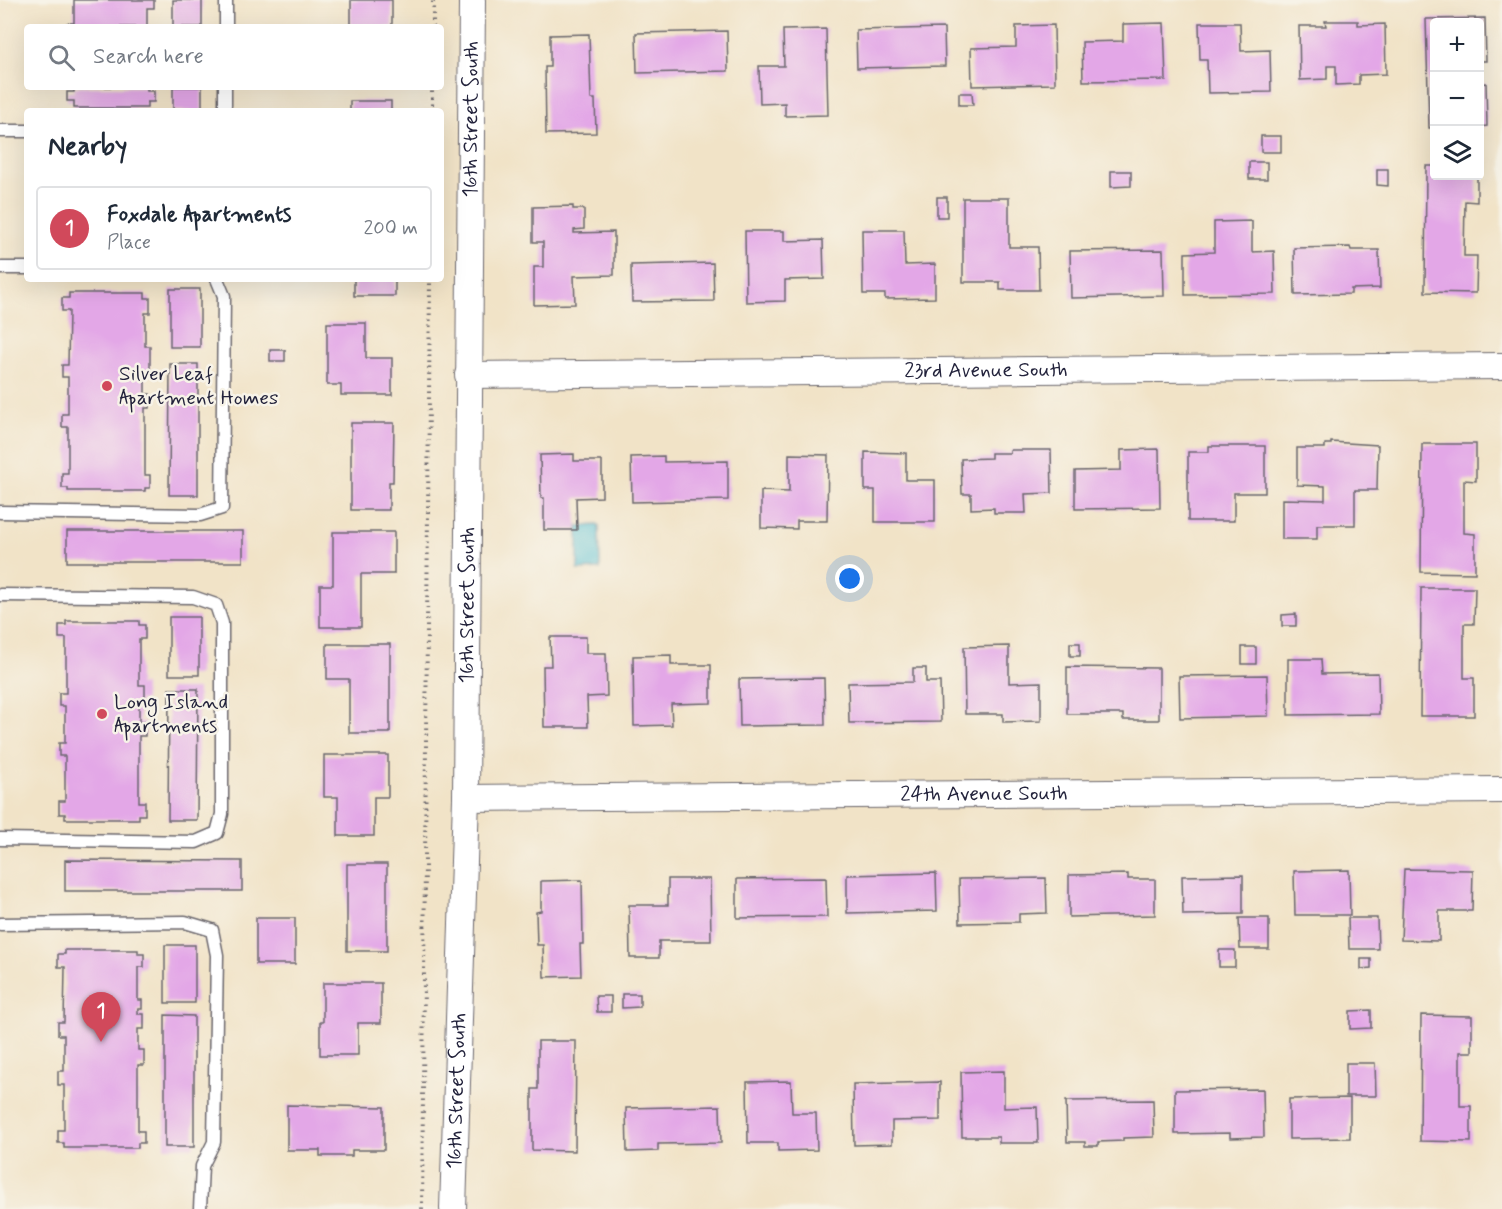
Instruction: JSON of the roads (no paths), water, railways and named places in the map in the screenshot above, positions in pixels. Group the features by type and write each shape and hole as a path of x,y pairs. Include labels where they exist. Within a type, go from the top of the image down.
{"street":[{"name":"16th Street South","path":"453,1209 466,798 472,0"},
{"name":"23rd Avenue South","path":"468,375 1502,366"},
{"name":"24th Avenue South","path":"466,798 1502,790"}],"lane":[{"path":"226,0 226,24"},
{"path":"224,108 225,90"},
{"path":"0,131 24,132"},
{"path":"0,268 24,268"},
{"path":"0,512 200,515 222,508 224,296 218,282"},
{"path":"0,595 193,597 216,605 222,623 222,814 217,833 196,842 0,839"},
{"path":"0,924 185,921 212,930 217,955 214,1142 202,1166 201,1209"}],"water":[{"path":"599,525 600,569 578,570 578,526"}],"place":[{"name":"Silver Leaf Apartment Homes","path":"107,386"},
{"name":"Long Island Apartments","path":"102,714"},
{"name":"Foxdale Apartments","path":"101,1042"}]}
